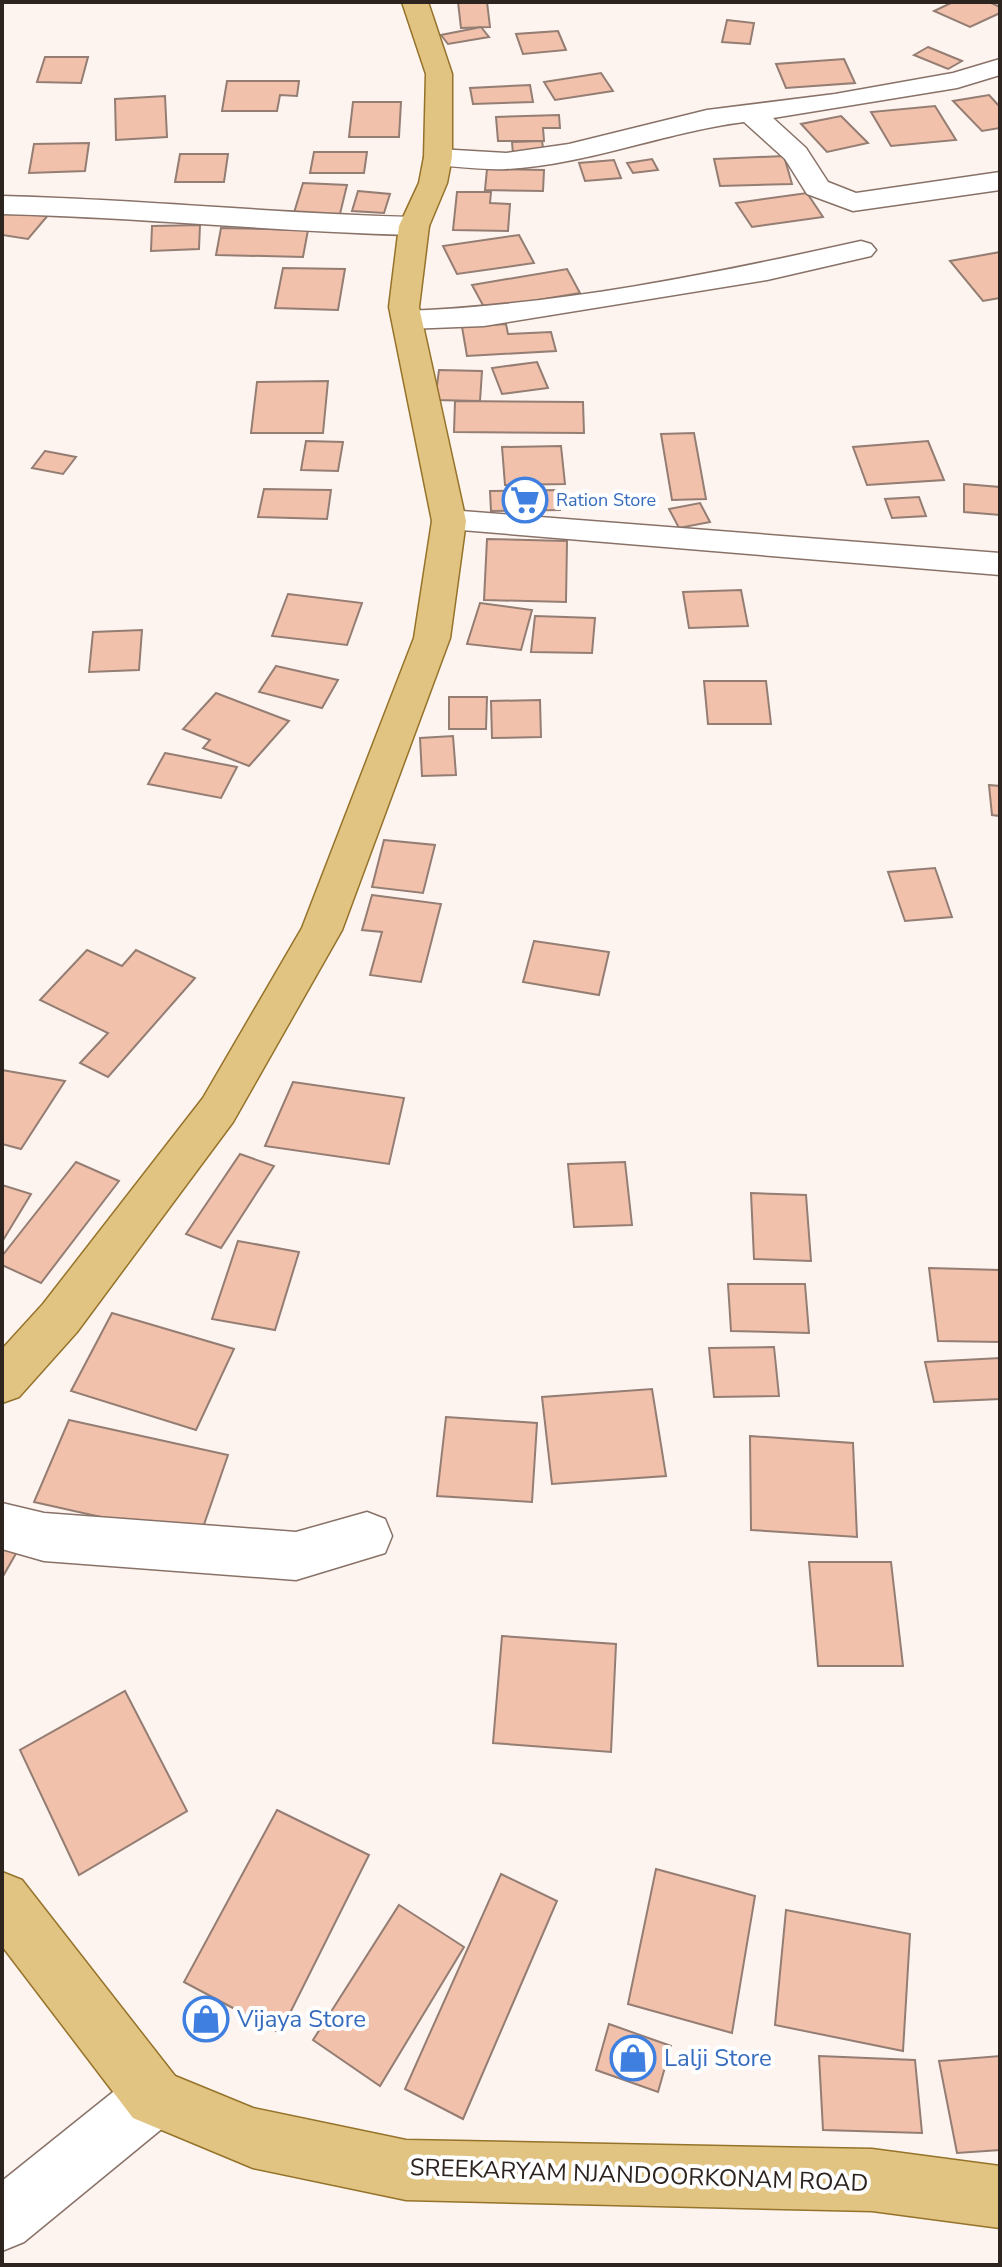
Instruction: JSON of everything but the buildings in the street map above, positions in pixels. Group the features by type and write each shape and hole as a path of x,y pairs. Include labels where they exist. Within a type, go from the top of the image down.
{"main road":[{"path":"2,1382 60,1318 218,1110 322,930 432,638 449,521 404,307 414,226 433,183 438,157 439,74 415,2"},
{"name":"SREEKARYAM NJANDOORKONAM ROAD","path":"2,1900 154,2097 253,2138 406,2170 872,2180 1000,2197"}],"street":[{"path":"438,157 506,161 569,152 707,118 835,102 957,80 1000,67"},
{"path":"750,112 796,154 817,188 853,202 1000,181"},
{"path":"2,205 91,207 285,223 414,226"},
{"path":"407,320 484,317 767,271 861,250"},
{"path":"449,521 1000,564"},
{"path":"2,1526 44,1537 296,1556 367,1536"},
{"path":"2,2220 154,2097"}],"place":[{"name":"Ration Store","path":"525,500"},
{"name":"Vijaya Store","path":"206,2019"},
{"name":"Lalji Store","path":"633,2058"}]}
